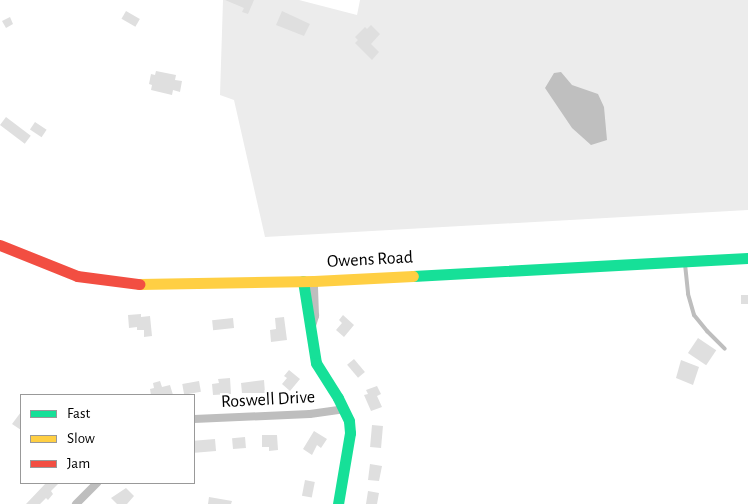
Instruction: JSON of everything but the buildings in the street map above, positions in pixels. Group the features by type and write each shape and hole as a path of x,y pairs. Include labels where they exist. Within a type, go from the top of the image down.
{"street":[{"name":"Owens Road","path":"0,245 77,276 135,284 309,281 748,258"},
{"path":"309,281 307,316 316,363 344,409 350,433 338,504"},
{"name":"Roswell Drive","path":"195,419 310,414 344,409"},
{"path":"76,504 96,484"}],"lane":[{"path":"685,262 688,294 694,315 725,348"}],"shaded area":[{"path":"223,0 299,0 357,15 360,0 748,0 748,210 265,237 234,100 220,95"},
{"path":"561,72 572,85 598,94 604,107 607,140 591,145 572,128 545,88 554,73"}],"traffic: fast":[{"path":"413,276 748,258"},
{"path":"303,281 316,363 338,398 349,421 350,433 338,504"}],"traffic: slow":[{"path":"139,284 314,281 413,276"}],"traffic: jam":[{"path":"0,245 77,276 139,284"}]}
